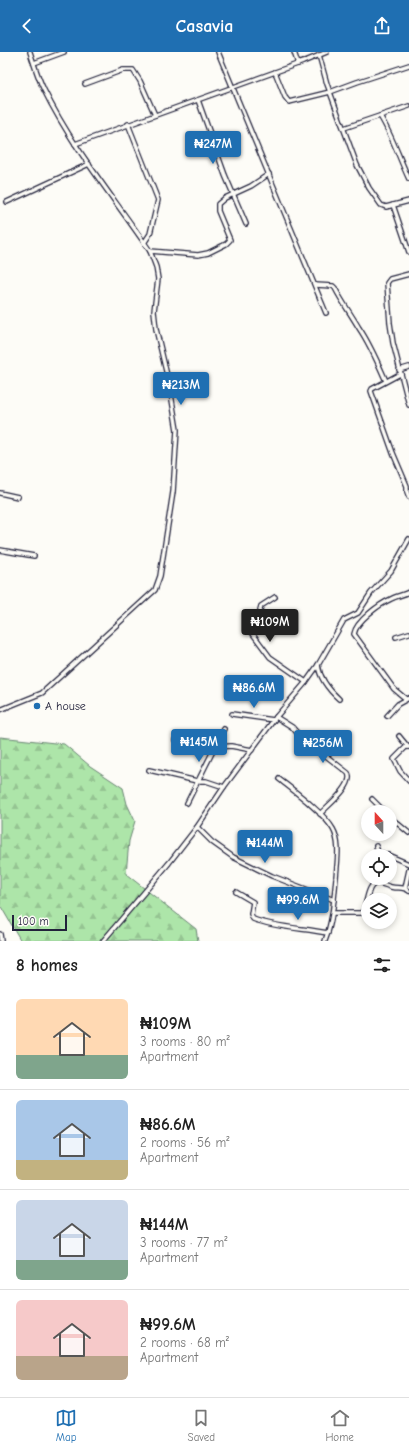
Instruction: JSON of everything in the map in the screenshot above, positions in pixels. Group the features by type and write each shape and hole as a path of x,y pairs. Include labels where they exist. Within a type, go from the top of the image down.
{"street":[{"path":"0,710 42,694 155,590 160,576 173,492 177,430 170,388 156,329 154,312 158,279 156,267 150,252 75,144 43,88 30,52"},
{"path":"34,63 64,52"},
{"path":"218,52 326,313"},
{"path":"294,52 298,64"},
{"path":"75,144 298,64 327,52"},
{"path":"319,55 330,92 357,165 369,188 381,205 386,207 409,201"},
{"path":"275,72 284,97 289,102 330,92 409,65"},
{"path":"85,84 123,70 133,70 140,81 155,115"},
{"path":"198,100 233,194 246,224"},
{"path":"344,128 409,106"},
{"path":"380,116 409,179"},
{"path":"128,124 158,200 150,234 144,243"},
{"path":"7,202 89,164"},
{"path":"150,252 198,255 208,253 228,242 230,240 218,211 220,201 251,186 269,174"},
{"path":"393,206 409,252"},
{"path":"409,274 390,279 387,283 390,323 400,372 409,405"},
{"path":"315,285 333,286 335,288 375,356 386,381"},
{"path":"409,367 371,391 392,453 407,486 409,497"},
{"path":"405,391 409,389"},
{"path":"0,493 18,497"},
{"path":"103,941 169,863 197,827 224,787 275,718 306,682 318,665 344,620 358,613 371,593 391,571 409,539"},
{"path":"0,550 34,556"},
{"path":"387,716 398,704 407,698 394,689 354,634 358,625 382,604 392,598 409,592"},
{"path":"275,597 261,606 260,610 263,622 253,632 253,634 270,657 306,682"},
{"path":"396,637 409,633"},
{"path":"318,665 319,671 328,687 339,700"},
{"path":"232,714 275,718 292,727 308,743 348,773 350,777 349,780 341,793 320,814"},
{"path":"187,803 224,729"},
{"path":"399,736 409,747 394,759 400,771 409,781"},
{"path":"175,740 216,747 231,746 252,750"},
{"path":"149,770 198,781 206,781 224,787"},
{"path":"279,779 320,814 334,830 338,849 333,913 325,941"},
{"path":"372,799 378,805"},
{"path":"397,823 409,833"},
{"path":"197,827 212,842 233,857 272,876 334,900"},
{"path":"376,846 378,852 388,854 409,864"},
{"path":"405,888 409,870"},
{"path":"333,913 362,913 365,909 371,886 375,883 405,888 409,891"},
{"path":"236,892 253,902 251,914 253,919 278,926 328,933"},
{"path":"0,934 2,941"}],"green space":[{"path":"0,737 64,744 90,766 123,788 127,804 135,821 129,841 126,874 196,929 198,941 21,941 0,905"}],"place":[{"name":"A house","path":"37,706"}]}
